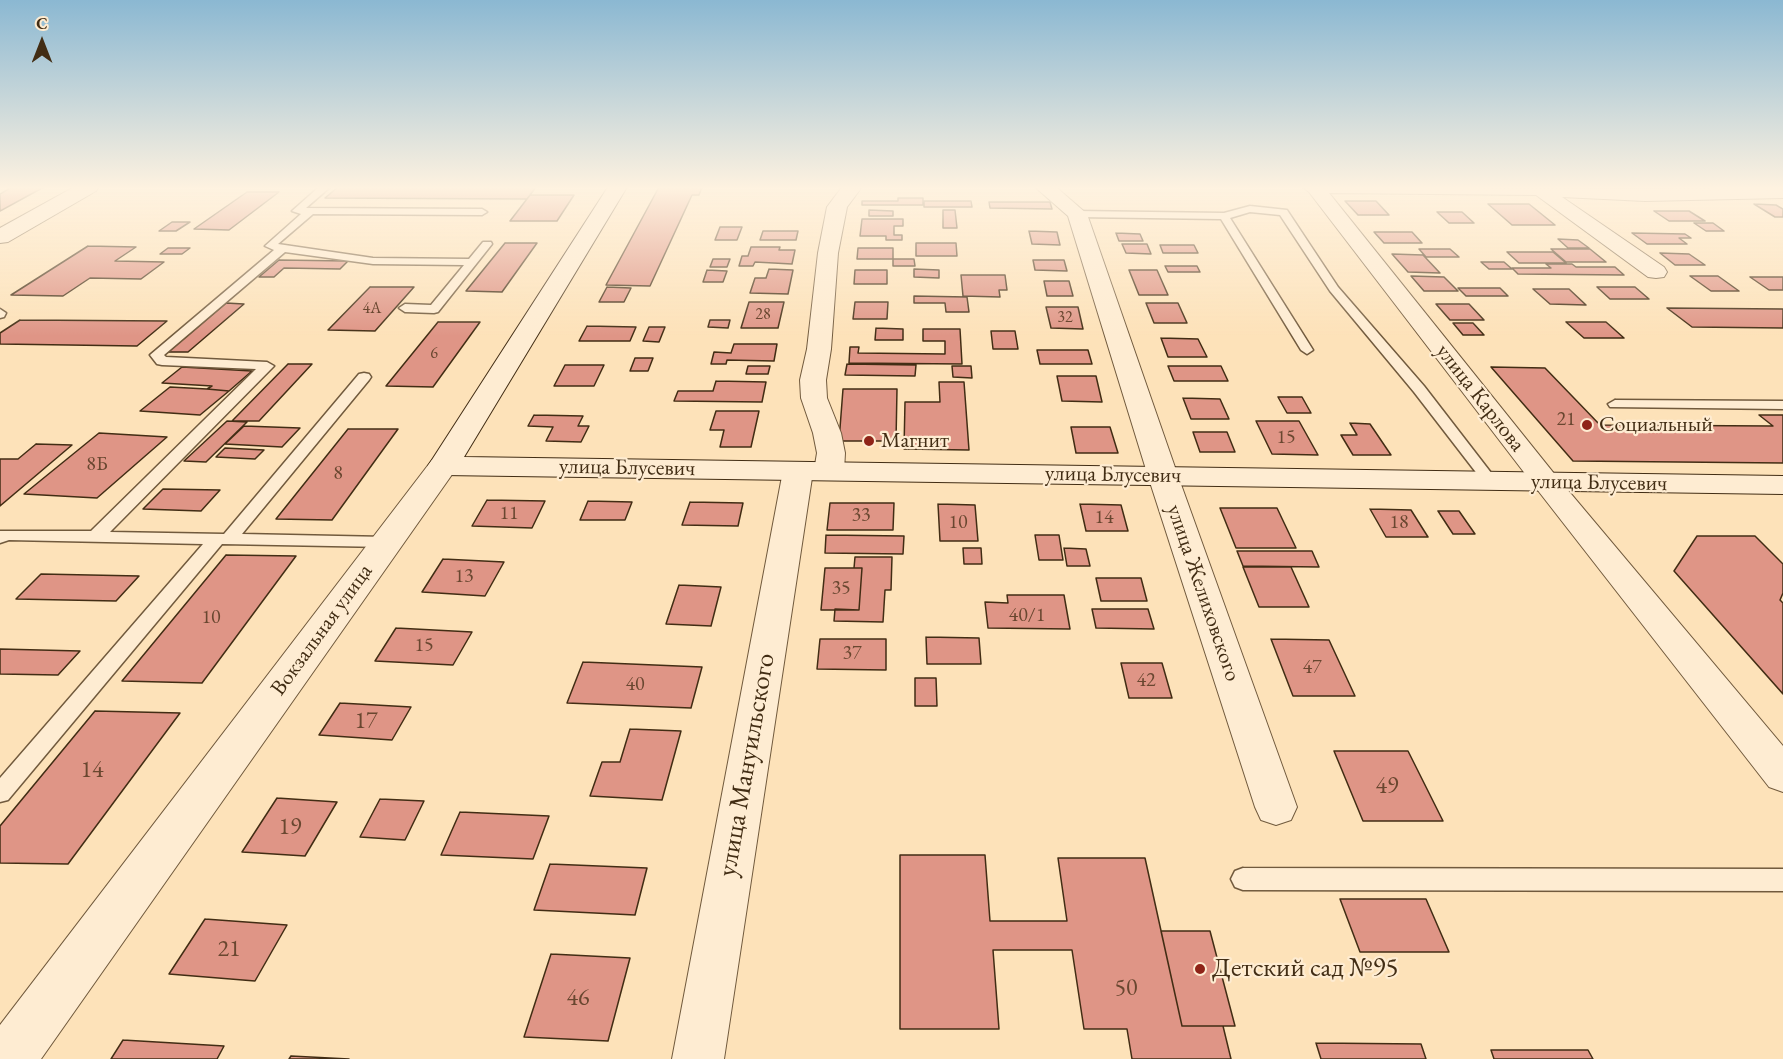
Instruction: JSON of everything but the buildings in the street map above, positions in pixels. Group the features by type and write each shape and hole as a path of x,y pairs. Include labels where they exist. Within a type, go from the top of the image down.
{"main road":[{"name":"Вокзальная улица","path":"11,1043 443,466 588,236"},
{"name":"улица Блусевич","path":"443,466 1783,485"}],"street":[{"name":"улица Мануильского","path":"698,1059 707,996 814,471 831,453 827,433 814,398 813,380 819,349 831,236"},
{"name":"улица Желиховского","path":"1084,236 1162,476 1276,807"},
{"name":"улица Карлова","path":"1351,236 1783,775"},
{"path":"1606,236 1656,272"}],"lane":[{"path":"281,236 270,246 373,261 472,262"},
{"path":"1237,236 1307,350"},
{"path":"1299,236 1334,290 1419,389 1490,481"},
{"path":"405,308 434,309 487,244"},
{"path":"95,537 267,366 162,361 156,355 282,249"},
{"path":"0,793 364,377"},
{"path":"1615,404 1783,405"},
{"path":"0,538 6,535 386,542"},
{"path":"1244,879 1783,880"}],"place":[{"name":"Социальный","path":"1587,425"},
{"name":"Магнит","path":"869,441"},
{"name":"Детский сад №95","path":"1200,969"}]}
